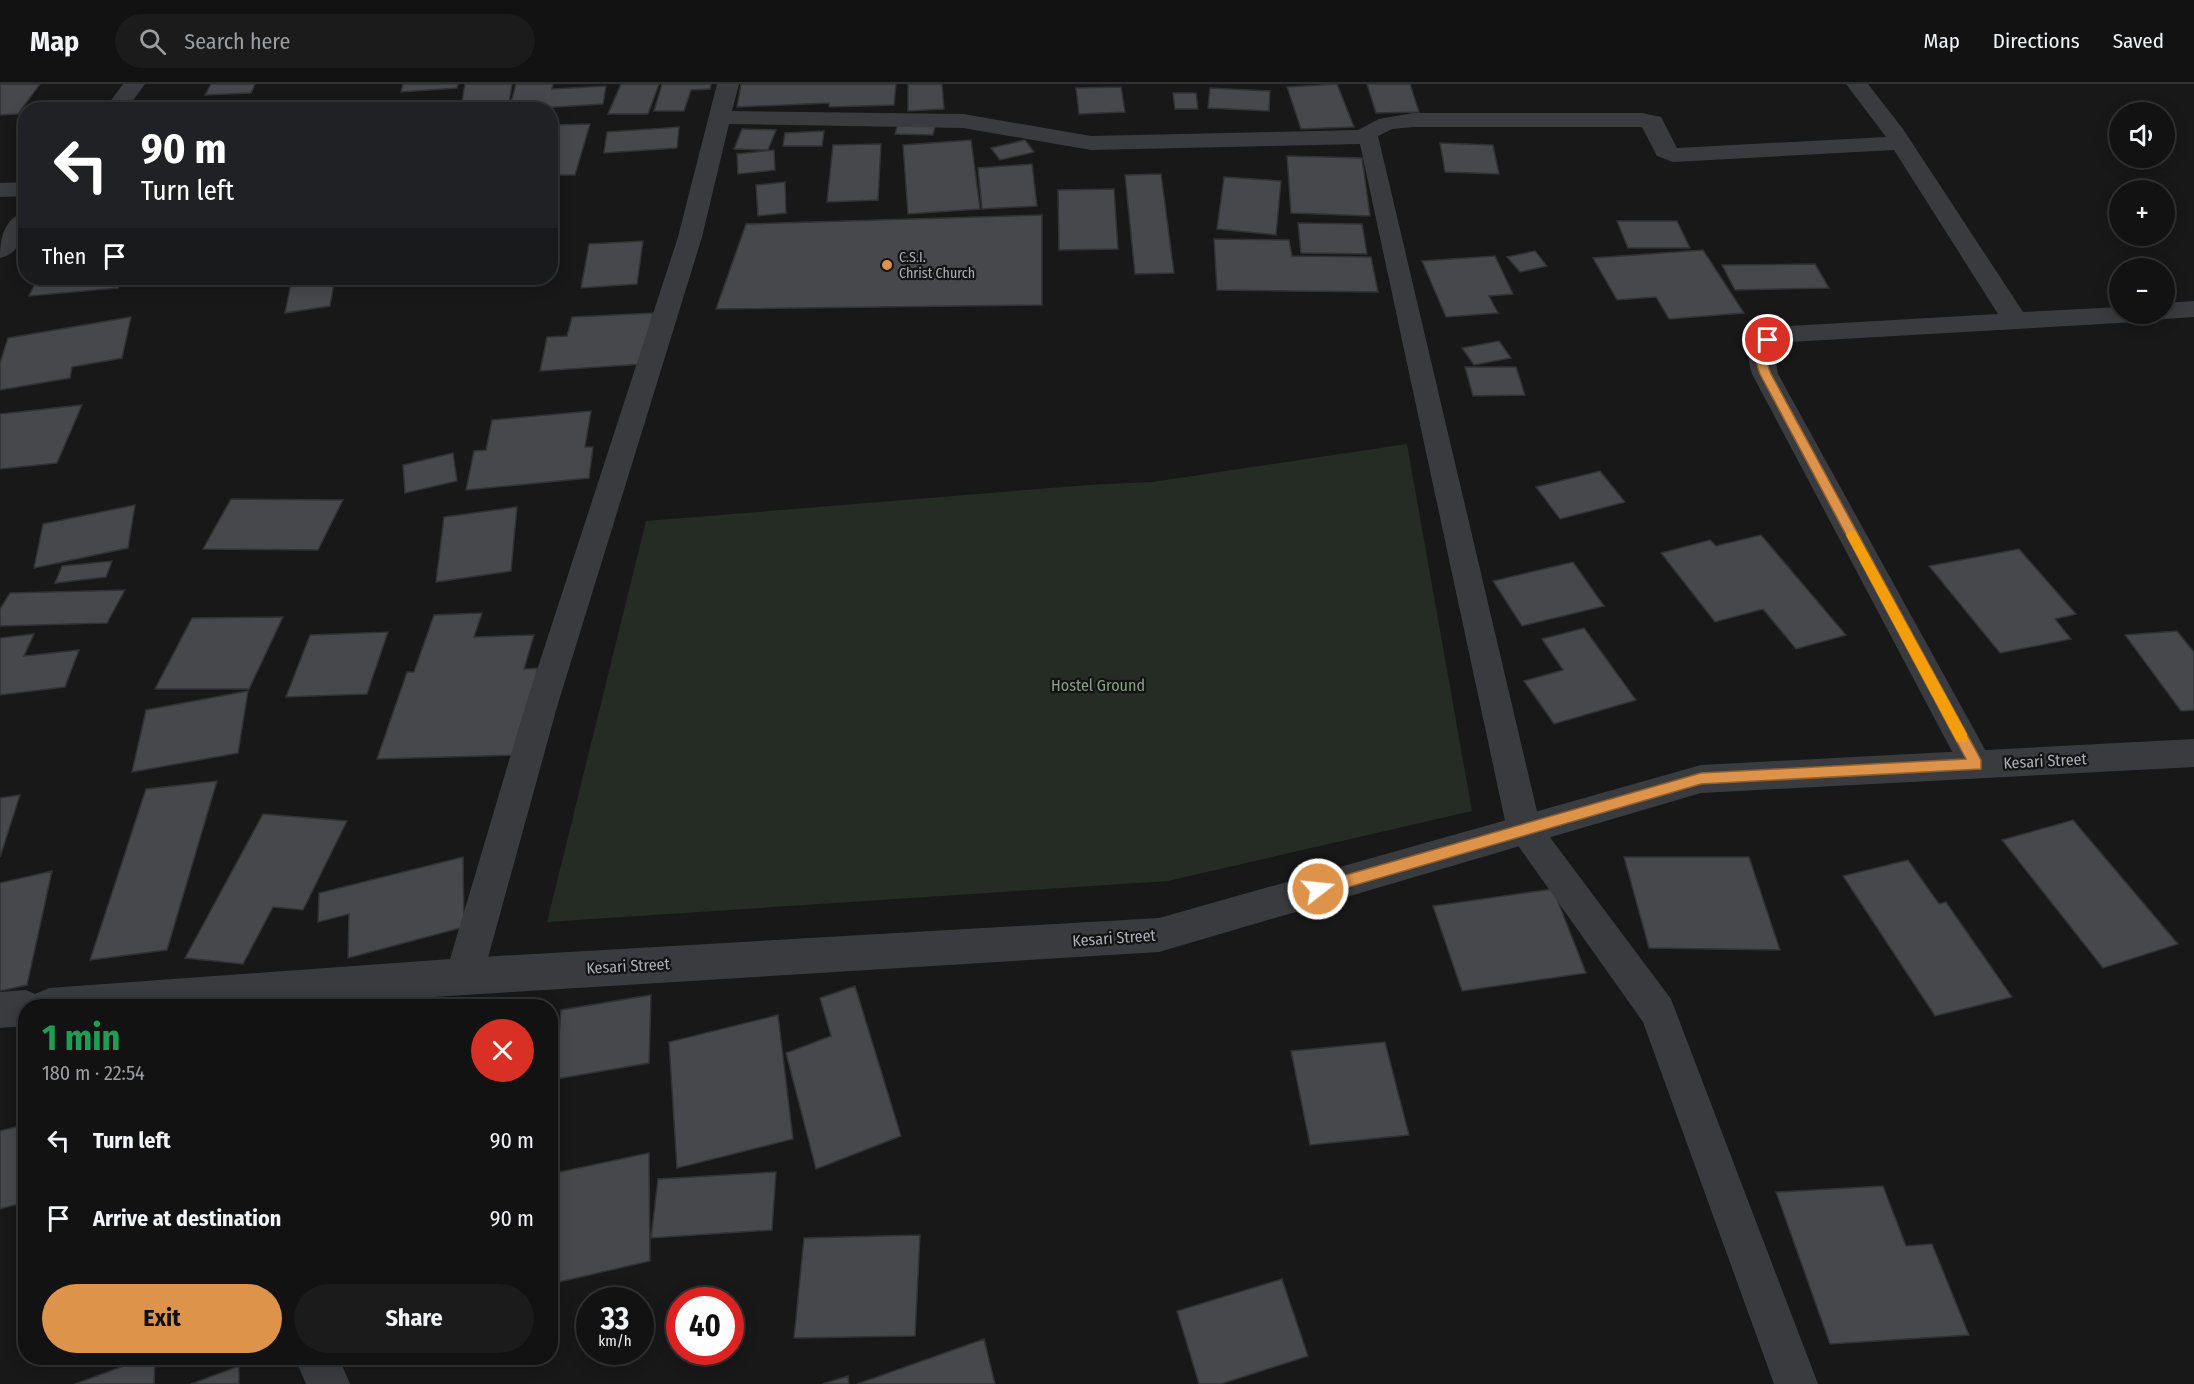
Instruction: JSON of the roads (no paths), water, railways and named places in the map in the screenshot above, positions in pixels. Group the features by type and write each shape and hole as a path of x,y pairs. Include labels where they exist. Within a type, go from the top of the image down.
{"street":[{"path":"120,102 134,84"},
{"path":"464,976 541,707 690,237 728,84"},
{"path":"1857,84 1900,143 2016,322"},
{"path":"720,117 963,121 1091,143 1363,138 1372,143 1524,830 1658,1012 1796,1384"},
{"path":"1363,138 1368,132 1388,123 1413,120 1642,120 1653,122 1665,150 1673,155 1900,143"},
{"path":"0,190 18,189"},
{"path":"0,251 18,229"},
{"path":"2175,310 2194,309"},
{"path":"1976,764 1760,360 1761,348 1768,340 1788,334 2109,316"},
{"name":"Kesari Street","path":"220,999 464,976 1159,936 1701,778 2194,753"},
{"path":"0,1010 18,1009"},
{"path":"320,1365 328,1384"}],"place":[{"name":"C.S.I. Christ Church","path":"887,265"}],"park label":[{"name":"Hostel Ground","path":"1098,685"}]}
